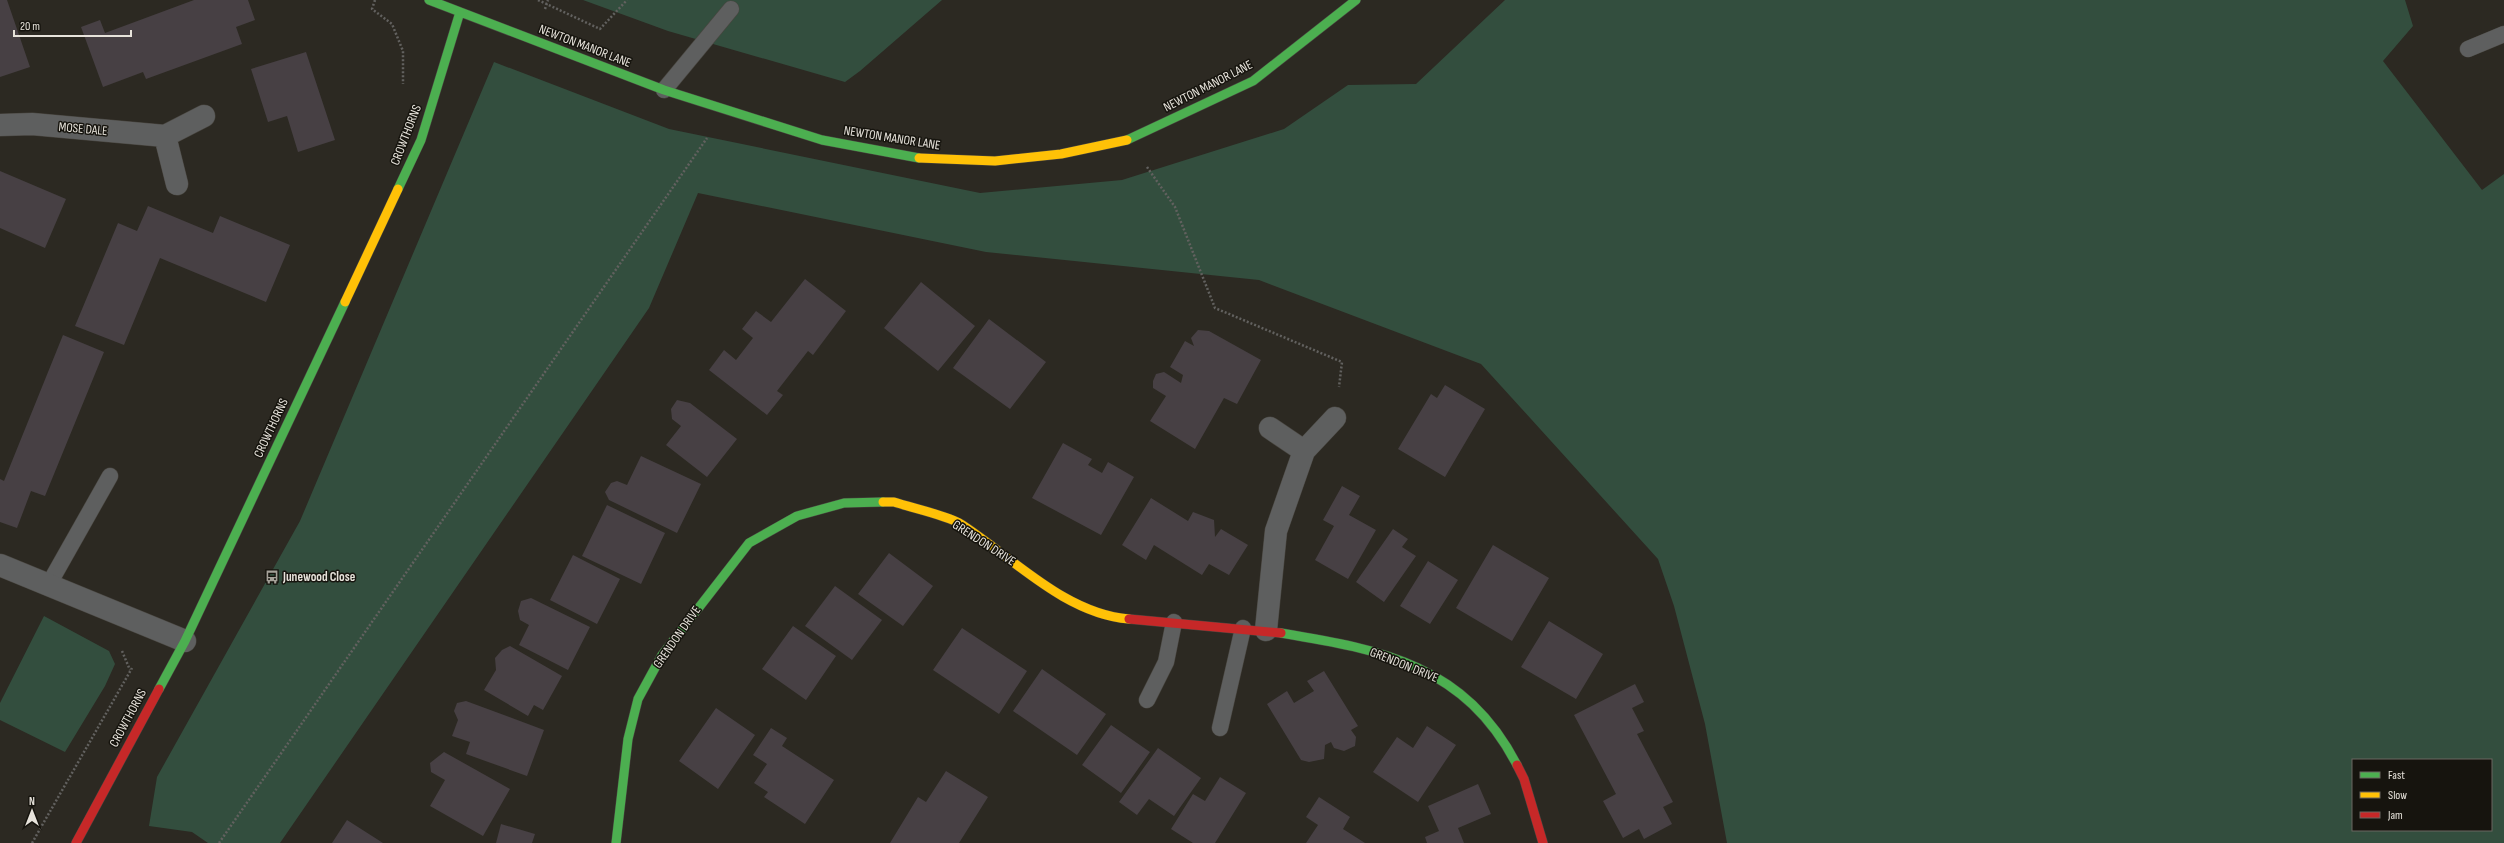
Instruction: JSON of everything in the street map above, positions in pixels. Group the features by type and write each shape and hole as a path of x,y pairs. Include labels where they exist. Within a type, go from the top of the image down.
{"street":[{"name":"NEWTON MANOR LANE","path":"429,0 664,90 726,111 822,140 925,159 995,161 1061,154 1128,140 1253,81 1356,0"},
{"name":"CROWTHORNS","path":"76,843 185,641 421,140 460,12"},
{"path":"176,184 165,136 204,116"},
{"name":"MOSE DALE","path":"0,125 32,124 165,136"},
{"path":"1266,630 1276,531 1304,451 1335,418"},
{"path":"1270,428 1304,451"},
{"name":"GRENDON DRIVE","path":"616,843 628,739 638,699 662,655 749,543 797,516 844,503 894,502 959,523 1063,598 1118,618 1266,630 1354,645 1404,662 1439,677 1473,704 1504,740 1524,779 1543,843"},
{"path":"0,565 185,641"}],"lane":[{"path":"664,90 731,9"},
{"path":"2468,49 2504,34"},
{"path":"49,584 110,476"},
{"path":"1147,700 1166,662 1174,622"},
{"path":"1220,728 1243,628"}],"path":[{"path":"375,0 372,9 392,24 403,51 403,90"},
{"path":"538,0 600,29 628,0"},
{"path":"219,843 726,111"},
{"path":"1128,140 1176,207 1215,308 1342,362 1335,418"},
{"path":"32,843 155,628"}],"green space":[{"path":"583,0 942,0 860,71 845,82 668,31"},
{"path":"1505,0 2405,0 2413,26 2383,61 2482,190 2504,174 2504,843 1727,843 1705,724 1674,606 1658,559 1481,364 1259,280 986,252 698,193 649,308 280,843 208,843 192,832 149,826 157,777 300,521 494,62 669,129 980,193 1122,180 1284,129 1348,85 1416,84"},
{"path":"44,616 109,651 115,664 105,686 65,752 0,720 0,703"}],"building":[{"path":"0,0 7,0 30,67 0,77"},
{"path":"194,0 248,0 255,20 236,27 242,44 146,79 143,72 103,87 81,27 100,20 105,33"},
{"path":"306,52 335,140 298,152 287,116 268,122 251,69"},
{"path":"0,171 66,199 45,248 0,228"},
{"path":"148,206 213,233 220,216 290,245 266,302 160,258 124,345 75,326 118,223 137,231"},
{"path":"805,279 846,311 813,355 808,351 777,391 783,395 767,415 709,370 724,350 736,360 753,338 742,329 756,311 771,322"},
{"path":"921,282 975,326 938,371 884,328"},
{"path":"989,319 1046,362 1010,409 953,368"},
{"path":"1198,330 1209,331 1261,360 1237,404 1224,398 1195,449 1150,421 1166,396 1153,388 1153,381 1156,374 1164,372 1181,383 1183,375 1170,367 1185,341 1194,346 1191,338"},
{"path":"63,335 104,352 45,496 31,491 17,528 0,522 0,479 4,481"},
{"path":"1445,385 1485,409 1445,477 1398,449 1431,394 1437,398"},
{"path":"677,400 690,403 737,439 707,477 666,445 681,426 672,419 671,409"},
{"path":"1063,443 1092,459 1088,465 1102,473 1108,462 1134,477 1101,535 1032,498"},
{"path":"641,456 701,484 677,533 609,500 605,492 611,483 617,481 627,485"},
{"path":"1342,486 1360,496 1349,515 1376,530 1348,579 1315,560 1334,526 1323,520"},
{"path":"1151,498 1188,521 1193,512 1214,520 1215,537 1221,529 1248,545 1229,575 1209,564 1202,575 1154,545 1146,560 1122,545"},
{"path":"607,505 665,533 641,584 582,556"},
{"path":"1393,529 1408,539 1402,547 1416,556 1384,602 1356,582"},
{"path":"1493,545 1549,578 1512,641 1456,608"},
{"path":"889,553 933,586 903,626 858,594"},
{"path":"573,555 620,579 597,624 550,600"},
{"path":"1428,561 1458,580 1430,624 1400,606"},
{"path":"835,586 882,620 852,660 805,626"},
{"path":"531,598 590,627 568,670 519,645 529,625 520,620 518,611 521,601"},
{"path":"1549,621 1603,654 1576,699 1521,667"},
{"path":"793,626 836,656 806,700 762,669"},
{"path":"962,628 1027,671 999,714 933,670"},
{"path":"510,646 562,676 543,710 534,705 528,716 484,690 496,670 495,658 502,650"},
{"path":"1042,669 1106,714 1077,755 1013,711"},
{"path":"1324,671 1358,726 1351,730 1356,737 1355,746 1344,751 1334,748 1331,742 1325,745 1324,759 1309,762 1301,760 1267,704 1287,691 1294,703 1314,691 1307,681"},
{"path":"1635,684 1644,702 1632,708 1644,731 1637,734 1673,802 1663,807 1672,824 1644,839 1639,829 1623,838 1603,801 1616,794 1574,715"},
{"path":"466,701 544,730 527,776 466,754 470,742 452,736 458,720 454,711 457,703"},
{"path":"716,708 755,735 718,789 679,761"},
{"path":"1111,725 1150,752 1121,793 1082,765"},
{"path":"1427,726 1456,745 1418,802 1373,772 1397,737 1413,748"},
{"path":"771,728 787,738 782,746 834,780 805,824 764,797 768,792 754,783 767,764 753,755"},
{"path":"1158,748 1201,778 1174,816 1149,799 1137,815 1119,802"},
{"path":"444,752 510,789 483,836 430,806 445,780 431,772 430,763"},
{"path":"946,771 988,797 959,843 890,843 918,797 926,802"},
{"path":"1220,777 1246,793 1215,843 1193,843 1171,829 1193,794 1205,801"},
{"path":"1478,784 1491,814 1458,828 1464,843 1427,843 1425,837 1439,831 1428,806"},
{"path":"1319,797 1350,817 1343,829 1365,843 1306,843 1318,825 1306,817"},
{"path":"347,820 383,843 332,843"},
{"path":"501,824 535,834 532,843 496,843"}],"traffic: fast":[{"path":"429,0 664,90 822,140 919,158"},
{"path":"1127,140 1253,81 1356,0"},
{"path":"398,189 421,140 460,12"},
{"path":"159,689 185,641 345,302"},
{"path":"616,843 628,739 638,699 662,655 749,543 797,516 844,503 883,502"},
{"path":"1281,633 1354,647 1387,656 1418,668 1446,684 1473,705 1496,731 1517,765"}],"traffic: slow":[{"path":"919,158 995,161 1061,154 1127,140"},
{"path":"345,302 398,189"},
{"path":"883,502 894,502 955,521 980,537 1040,582 1061,595 1083,607 1105,615 1129,619"}],"traffic: jam":[{"path":"1129,619 1281,633"},
{"path":"76,843 159,689"},
{"path":"1517,765 1524,779 1543,843"}],"place":[{"name":"Junewood Close","path":"272,577"}]}
